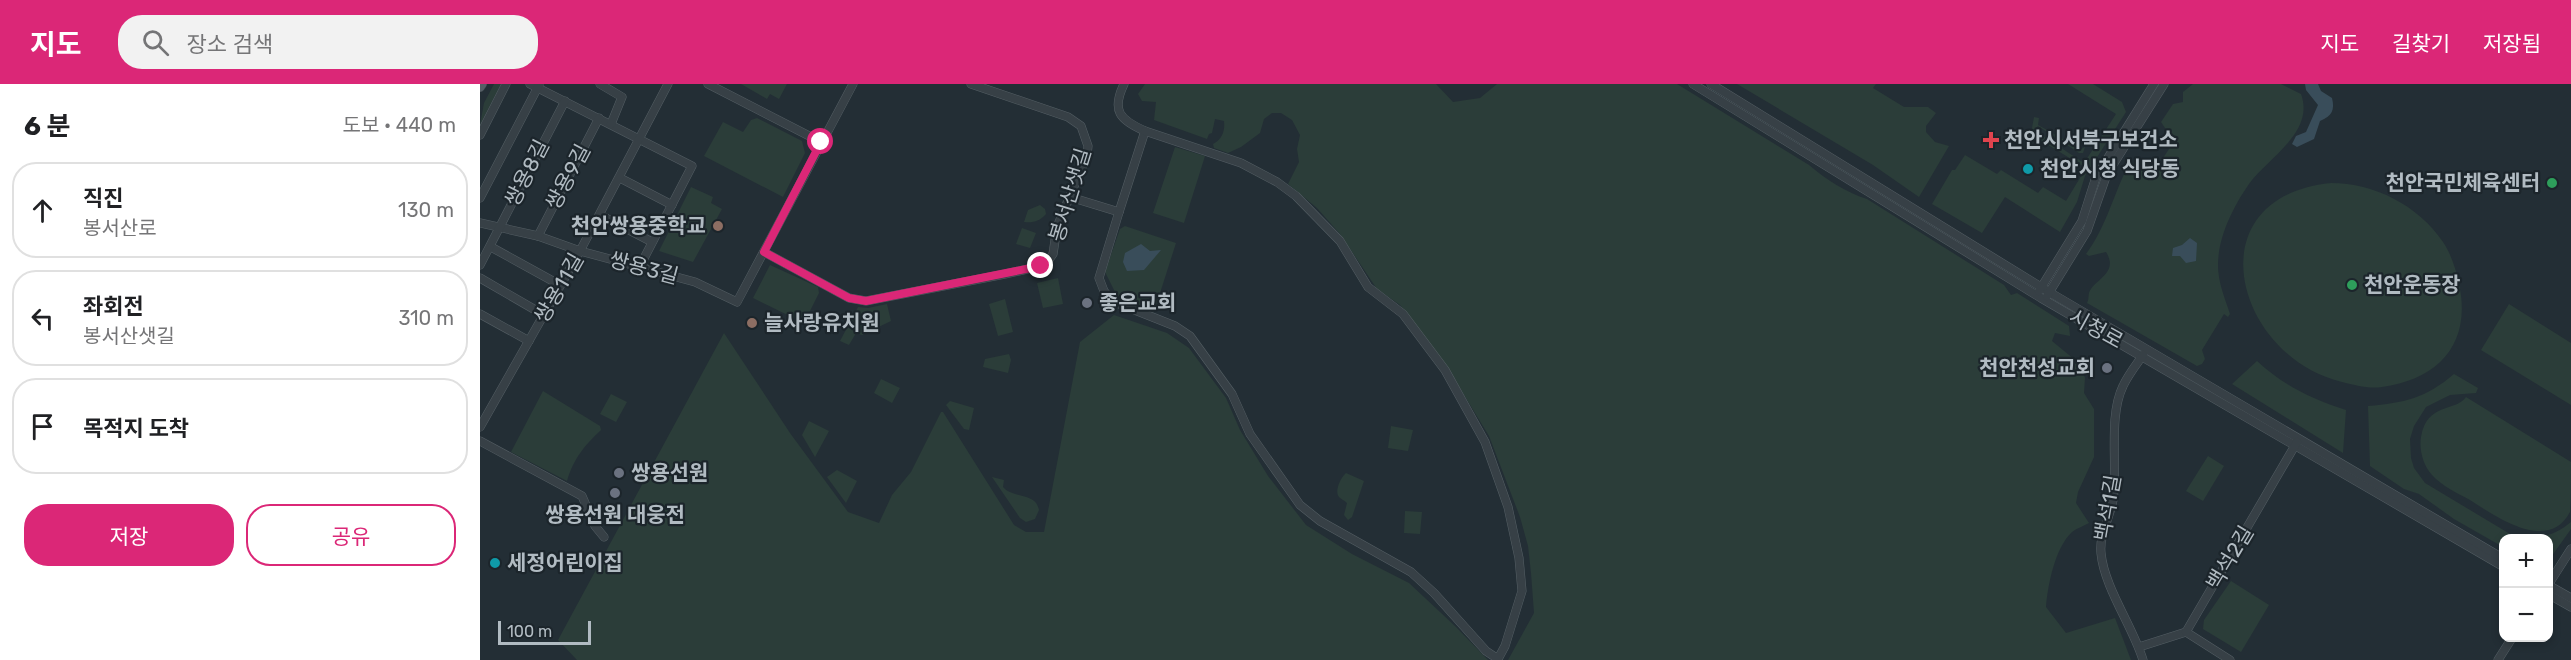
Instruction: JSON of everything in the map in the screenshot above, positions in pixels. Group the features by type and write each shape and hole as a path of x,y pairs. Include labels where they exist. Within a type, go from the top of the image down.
{"street":[{"path":"480,135 506,84"},
{"path":"600,84 622,97 611,124"},
{"name":"쌍용11길","path":"480,427 600,215 668,84"},
{"path":"708,84 725,88 820,142"},
{"path":"735,302 851,84"},
{"name":"봉서산샛길","path":"764,252 849,298 878,300 1041,266 1053,254 1057,227 1089,146 1081,126 1057,113 971,84"},
{"path":"1124,84 1118,101 1119,115 1130,124 1241,163 1277,182 1296,196 1340,241 1368,286 1403,315 1445,370 1485,442 1508,507 1519,558 1522,591 1505,646 1498,659 1486,651 1434,593 1411,572 1320,521 1300,505 1250,434 1232,394 1190,336 1175,326 1112,301 1104,291 1099,278 1145,131"},
{"name":"시청로","path":"1693,84 2143,355 2297,441 2499,564"},
{"name":"시청로","path":"1711,84 2043,294 2499,556"},
{"path":"2043,294 2082,221 2096,177 2154,84"},
{"path":"2043,294 2087,231 2107,174 2164,84"},
{"path":"480,198 536,85 692,165 640,266"},
{"name":"쌍용8길","path":"480,265 565,101"},
{"name":"쌍용9길","path":"538,236 599,118"},
{"path":"735,302 764,252 820,142"},
{"path":"620,178 672,205"},
{"path":"1070,197 1119,212"},
{"path":"600,215 652,242"},
{"name":"쌍용3길","path":"480,223 538,236 580,251 695,282 735,302"},
{"path":"491,247 560,285"},
{"path":"480,278 543,315"},
{"path":"480,314 529,340"},
{"name":"백석1길","path":"2143,355 2123,386 2117,403 2116,474 2100,552 2105,572 2143,660"},
{"path":"480,441 582,495 595,526 604,537"},
{"name":"백석2길","path":"2186,632 2297,441"},
{"path":"2553,577 2571,549"},
{"path":"2553,588 2571,598"},
{"path":"2553,597 2571,607"},
{"path":"2139,647 2186,632 2230,660"},
{"path":"2498,660 2509,642"}],"green space":[{"path":"494,84 501,84 480,125 484,103"},
{"path":"741,84 787,84 779,99 770,94 767,99"},
{"path":"1145,84 1436,84 1453,102 1480,98 1497,84 1677,84 1809,165 1836,185 1867,199 2004,285 2011,295 2017,293 2069,326 2070,336 2055,333 2052,341 2080,364 2085,378 2084,393 2094,409 2094,457 2078,492 2076,503 2089,523 2072,532 2061,547 2051,577 2046,607 2066,633 2115,618 2131,660 1508,660 1534,613 1531,573 1528,546 1520,517 1489,436 1447,367 1400,305 1377,289 1340,234 1317,208 1288,184 1299,162 1297,149 1300,135 1292,120 1281,113 1272,113 1264,119 1260,133 1241,147 1228,153 1214,148 1213,144 1223,134 1224,121 1215,119 1212,133 1207,139 1154,120 1156,102 1142,101 1138,94"},
{"path":"1737,84 1876,84 1873,88 1904,107 1928,107 1936,113 1926,126 1926,132 1935,142 1949,146 1919,197 1873,165"},
{"path":"2068,84 2093,84 2122,102 2126,112 2085,176 2077,202 2060,232 2005,197 1982,233 1932,204 1952,170 1955,170 1965,155 1997,174 2001,170 2038,193 2043,187 2066,201 2086,168 2035,137 2032,128 2034,117 2039,118 2038,125 2056,135 2061,132 2060,137 2079,150 2085,147 2083,153 2079,153 2038,126 2034,130 2084,163 2116,114"},
{"path":"2193,84 2281,84 2301,94 2304,108 2302,120 2296,132 2249,184 2237,202 2228,223 2221,244 2218,272 2230,314 2228,317 2224,314 2202,350 2205,359 2197,366 2087,303 2090,291 2106,274 2110,264 2106,252 2089,256 2086,254 2105,220 2130,162 2147,169 2159,164 2169,149 2167,131 2161,122 2173,104 2183,102 2183,92"},
{"path":"757,118 802,141 805,153 783,197 704,156 723,122 743,132 751,120"},
{"path":"1175,147 1205,156 1184,223 1153,213"},
{"name":"천안운동장","path":"2331,183 2363,187 2379,192 2408,207 2433,229 2443,242 2455,267 2462,305 2455,340 2447,355 2420,376 2382,387 2342,382 2305,367 2275,342 2255,311 2244,278 2245,245 2259,216 2287,195"},
{"path":"691,187 713,197 711,203 722,209 693,262 659,251"},
{"path":"1040,205 1045,209 1046,214 1036,221 1024,222 1028,210"},
{"path":"1125,226 1176,243 1154,312 1119,300 1105,272 1120,229"},
{"path":"1022,228 1036,233 1030,248 1016,244"},
{"path":"770,265 818,287 819,293 804,323 753,298"},
{"path":"1058,278 1063,304 1043,308 1037,283"},
{"path":"1005,299 1013,332 998,336 989,304"},
{"path":"887,304 891,321 862,335 856,333 849,345 840,341 858,307 868,308"},
{"path":"2509,304 2571,343 2571,405 2481,350"},
{"path":"1114,315 1167,333 1189,348 1226,398 1240,430 1268,476 1306,525 1352,554 1409,583 1488,660 577,660 558,640 724,333 790,433 848,512 879,523 892,495 911,472 943,412 1014,525 1026,532 1044,532 1080,342"},
{"path":"1009,354 1011,360 1008,373 983,367 985,359"},
{"path":"2257,361 2299,391 2346,410 2343,453 2232,384"},
{"path":"2454,374 2478,388 2476,393 2450,395 2426,407 2414,426 2410,439 2414,468 2425,483 2510,534 2499,534 2499,545 2454,519 2419,494 2404,489 2370,466 2368,406 2414,398"},
{"path":"881,379 900,388 892,403 874,393"},
{"path":"543,391 600,426 601,430 576,459 567,481 511,452"},
{"path":"611,394 627,402 616,422 600,414"},
{"path":"2466,397 2571,462 2570,512 2560,524 2549,530 2535,531 2521,528 2493,515 2450,489 2429,471 2422,457 2421,437 2424,426 2435,413 2456,405"},
{"path":"950,401 974,408 969,430 964,429 946,405"},
{"path":"809,421 829,431 815,457 802,435"},
{"path":"1391,426 1413,430 1408,451 1388,448"},
{"path":"2208,456 2224,466 2203,501 2186,491"},
{"path":"837,470 857,481 846,503 827,477"},
{"path":"1346,473 1364,481 1352,517 1348,520 1344,515 1347,503 1339,497 1337,491"},
{"path":"992,477 1004,480 1003,487 1007,491 1034,500 1039,510 1035,519 1026,522 1020,518"},
{"path":"1405,511 1422,512 1420,534 1404,533"},
{"path":"2571,522 2571,529 2553,554 2553,534 2549,534 2562,529"},
{"path":"2231,581 2269,605 2241,652 2203,629 2204,620"}],"water":[{"path":"2305,84 2318,84 2321,91 2332,98 2333,109 2330,115 2320,121 2314,139 2297,147 2292,144 2296,136 2306,132 2318,105 2306,90"},
{"path":"2190,238 2197,243 2196,261 2186,263 2180,256 2172,256 2173,248 2182,245"},
{"path":"1141,244 1150,251 1161,250 1144,270 1127,271 1123,262 1125,253"}],"place":[{"name":"천안시서북구보건소","path":"1991,140"},
{"name":"천안시청 식당동","path":"2028,169"},
{"name":"천안국민체육센터","path":"2552,183"},
{"name":"천안쌍용중학교","path":"718,226"},
{"name":"천안운동장","path":"2352,285"},
{"name":"좋은교회","path":"1087,303"},
{"name":"늘사랑유치원","path":"752,323"},
{"name":"천안천성교회","path":"2107,368"},
{"name":"쌍용선원","path":"619,473"},
{"name":"쌍용선원 대웅전","path":"615,493"},
{"name":"세정어린이집","path":"495,563"}],"route":[{"path":"821,142 764,252 849,298 866,301 1041,266"}]}
